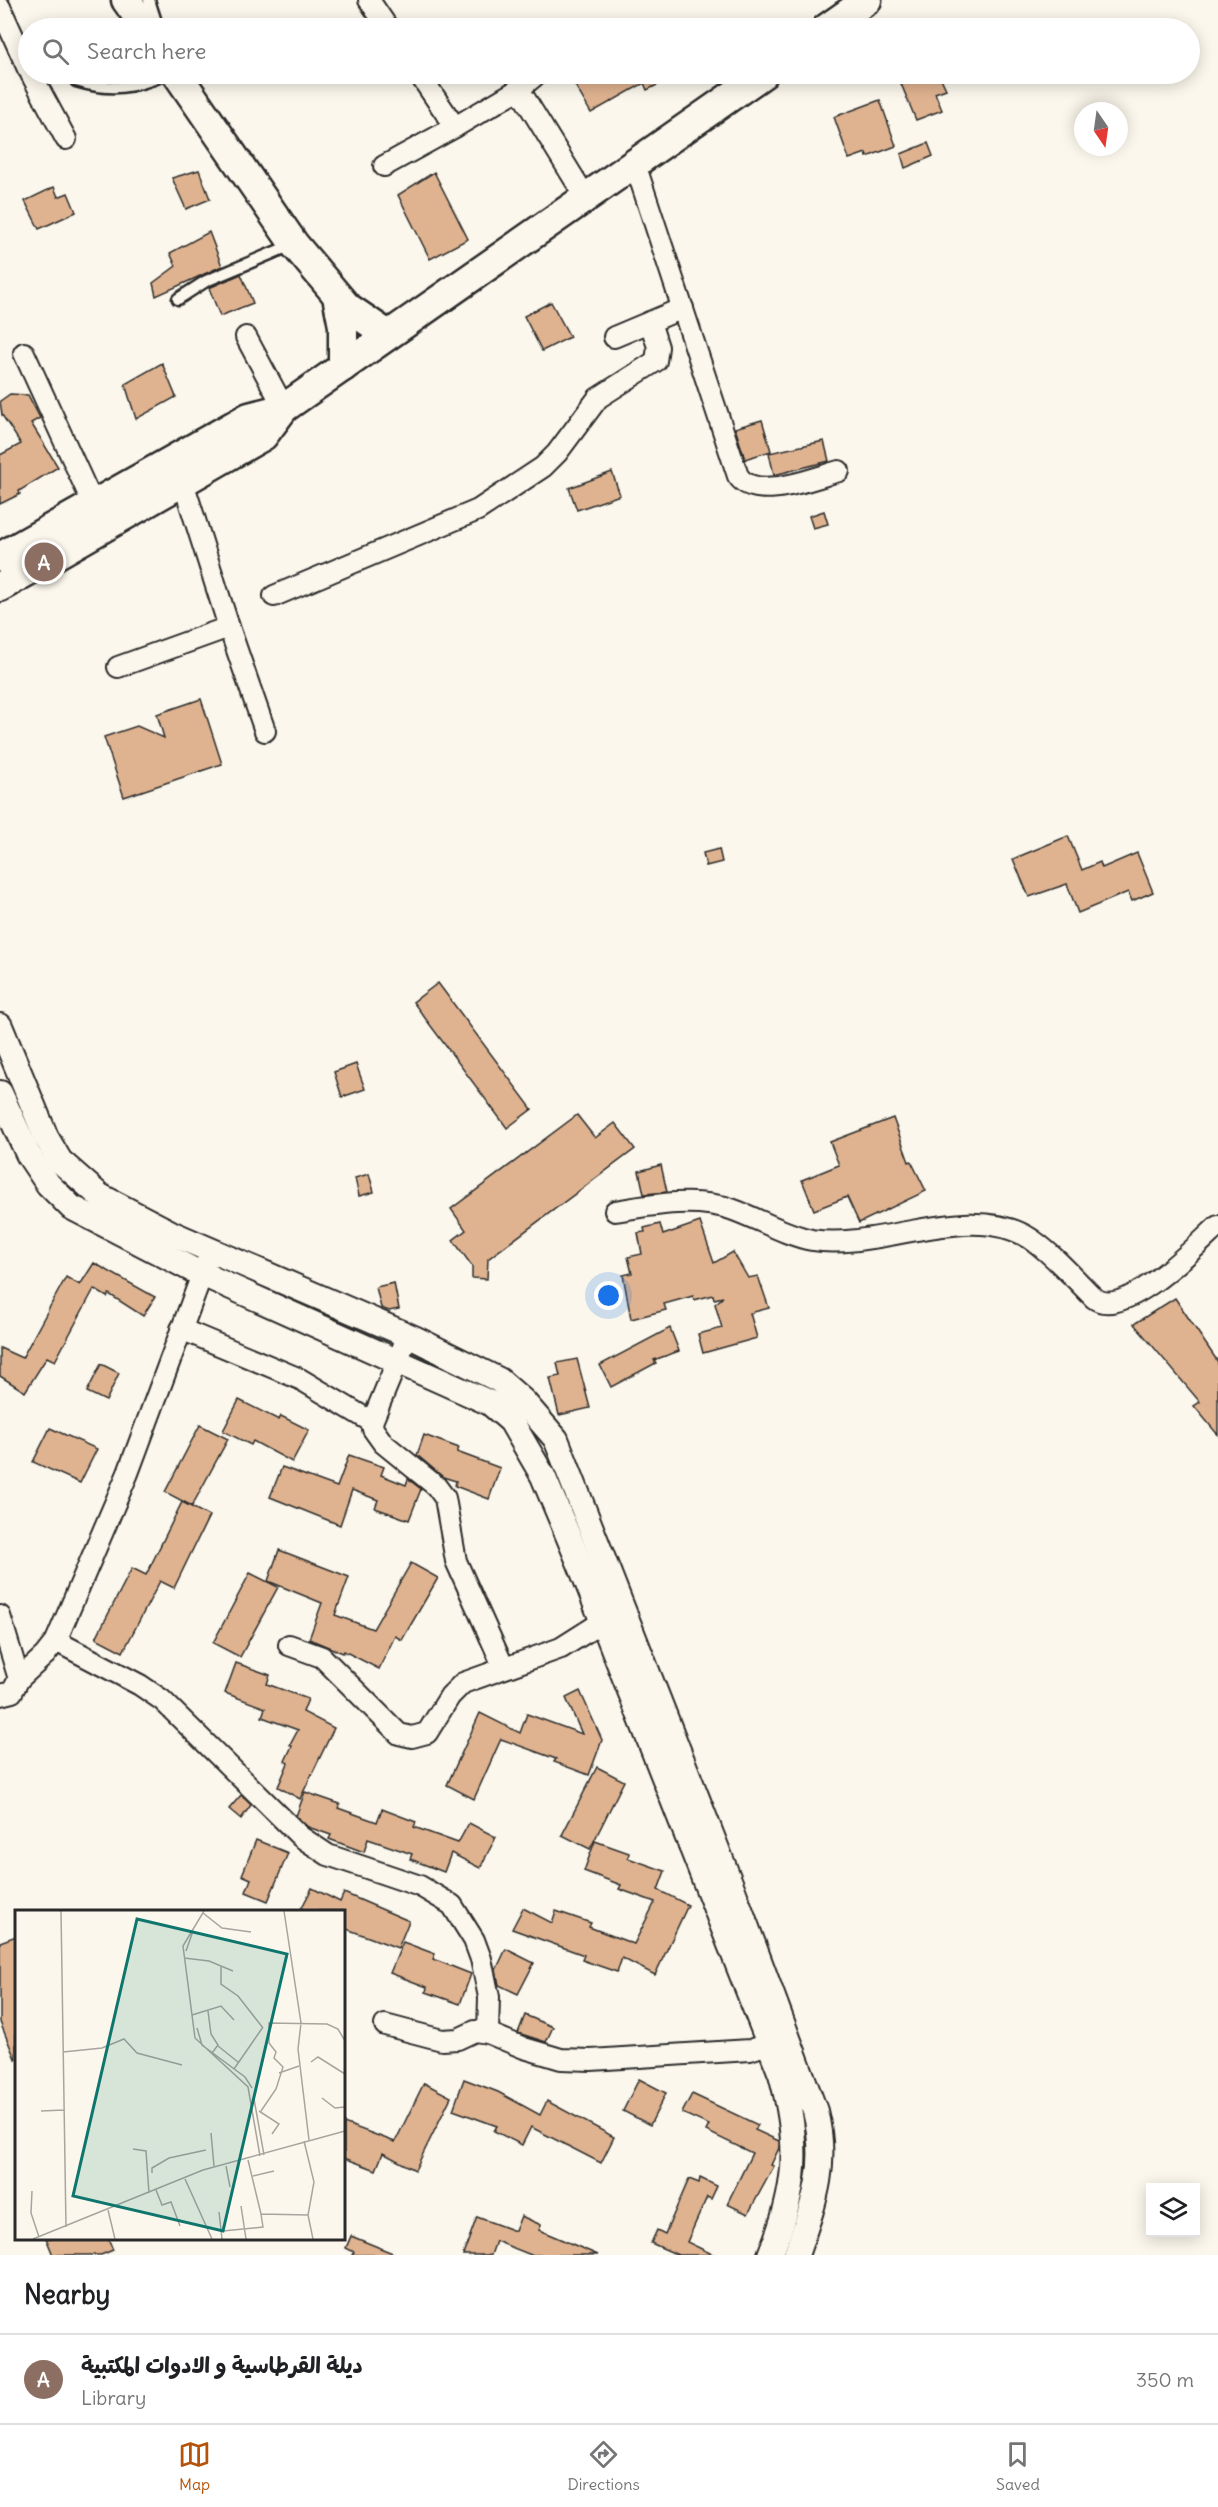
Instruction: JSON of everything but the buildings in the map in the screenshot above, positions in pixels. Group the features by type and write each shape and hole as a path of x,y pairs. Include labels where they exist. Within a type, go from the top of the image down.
{"main road":[{"path":"126,0 139,18"},
{"path":"841,18 867,0"},
{"path":"184,84 294,244 315,266 337,296 358,316 388,335"},
{"path":"0,587 263,436 284,408 749,84"},
{"path":"337,296 343,326 343,367"},
{"path":"0,557 249,417 284,408"}],"street":[{"path":"369,0 381,18"},
{"path":"0,7 18,47"},
{"path":"36,84 66,139"},
{"path":"426,84 455,127"},
{"path":"384,166 455,127 525,84"},
{"path":"519,89 586,198"},
{"path":"635,164 742,481 752,488 765,489 839,471"},
{"path":"614,337 683,308"},
{"path":"274,596 478,510 543,467 557,453 598,398 656,361 658,347 650,322"},
{"path":"246,337 284,408"},
{"path":"24,353 94,506"},
{"path":"183,482 265,731"},
{"path":"118,667 229,627"},
{"path":"0,1026 36,1117 60,1161 100,1196 212,1251 408,1335 499,1380 523,1401 556,1439 625,1614 779,2040 792,2112 795,2160 790,2193 770,2255"},
{"path":"0,1093 28,1154 48,1184 71,1208 201,1274 490,1402 511,1421 543,1476 602,1622 779,2040 815,2111 822,2147 822,2172 796,2255"},
{"path":"615,1212 704,1202 811,1240 862,1240 956,1225 984,1224 1030,1239 1100,1303 1109,1304 1152,1284 1218,1226"},
{"path":"0,1695 12,1692 19,1679 38,1663 56,1641 128,1473 201,1274 212,1251"},
{"path":"181,1329 300,1379 372,1422"},
{"path":"408,1335 372,1422 373,1429 383,1443 436,1486 445,1497 456,1561 504,1668"},
{"path":"289,1645 322,1657 399,1734 412,1737 427,1733 450,1696 463,1683 561,1648 602,1622 625,1614"},
{"path":"0,1616 19,1679"},
{"path":"56,1641 140,1684 162,1700 301,1837 328,1854 420,1886 452,1905 474,1940 481,1959 489,1997 488,2033"},
{"path":"385,2025 441,2040 458,2039 476,2031 488,2033 524,2048 561,2059 591,2060 750,2050 779,2040"}],"lane":[{"path":"150,0 155,18"},
{"path":"85,84 119,89 142,84"},
{"path":"178,299 206,281 294,244"}],"place":[{"name":"ديلة القرطاسية و الادوات المكتبية","path":"44,562"}]}
